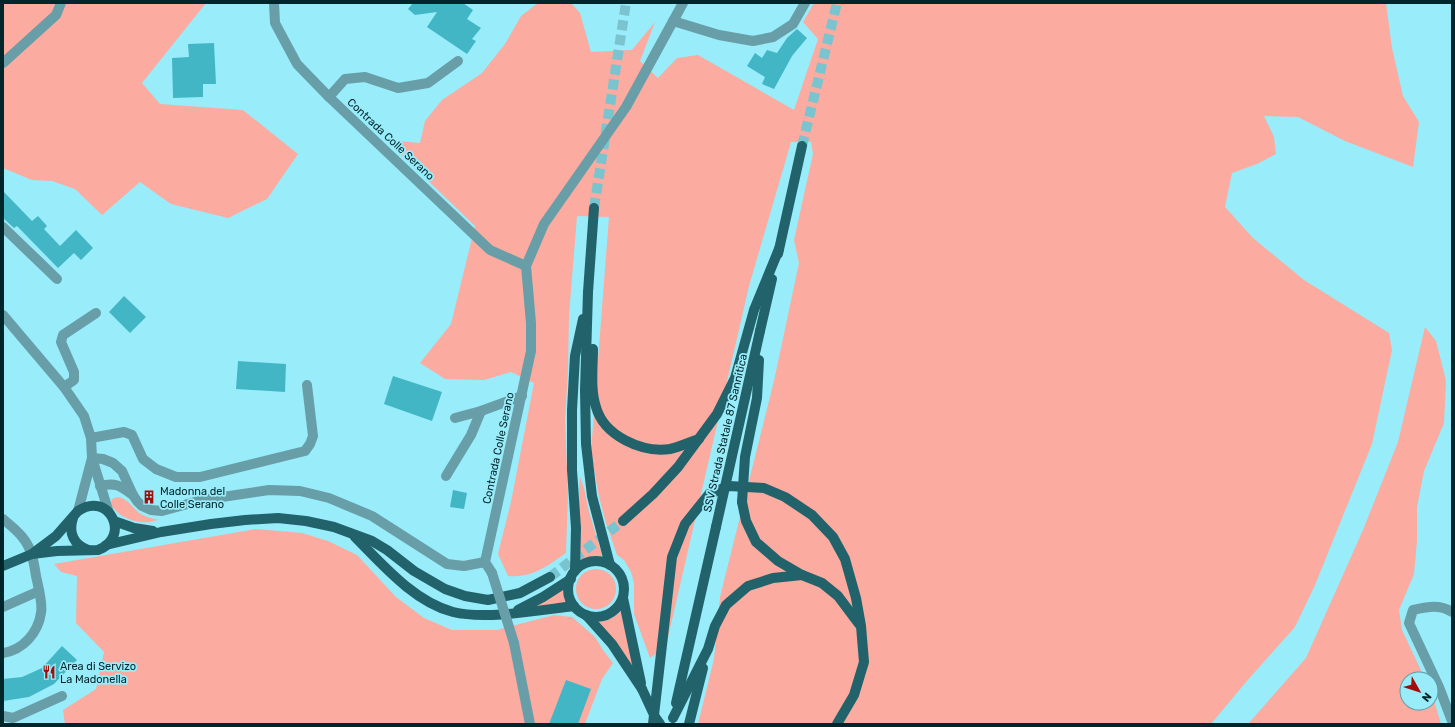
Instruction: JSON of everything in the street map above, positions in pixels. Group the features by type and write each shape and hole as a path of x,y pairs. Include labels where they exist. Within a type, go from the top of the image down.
{"main road":[{"name":"SSV Strada Statale 87 Sannitica","path":"672,721 760,331 780,249 802,146"},
{"path":"594,208 588,292 585,390 586,444 592,496 610,565"},
{"path":"623,521 653,494 678,467 717,414 735,378 754,310 780,249"},
{"path":"588,292 594,317 592,391 596,408 604,424 624,439 648,449 670,449 699,439"},
{"path":"588,292 575,356 572,410 572,470 576,528 573,575 569,593 574,606 586,615 612,644 642,689 655,717 660,724"},
{"path":"760,331 757,398 745,457 742,502 746,521 756,542 778,561 802,575 822,583 838,596 861,626"},
{"path":"652,724 672,557 685,524 709,494 729,486 764,488 785,497 812,515 833,537 845,559 856,598 861,626 864,662 854,695 836,724"},
{"path":"3,566 32,554 56,536 75,515 88,506 100,507 112,517 144,531 161,532"},
{"path":"75,515 71,528 73,538 79,546 88,550"},
{"path":"32,554 57,551 98,550 110,542 114,534 112,517"},
{"path":"106,545 161,532 245,520 278,518 327,525 372,541 414,571 445,589 465,596 488,600 520,593 550,577"},
{"path":"354,535 387,570 407,587 428,602 453,612 479,614 513,613 574,606"},
{"path":"513,613 544,597 573,575 583,565 592,562 601,562 610,565 621,576 624,583 623,598 642,689"},
{"path":"689,724 715,626 726,605 748,586 773,578 802,575"},
{"path":"586,615 594,617 604,616 619,606 623,598"},
{"path":"672,721 708,649"}],"street":[{"path":"3,63 56,15 61,3"},
{"name":"Contrada Colle Serano","path":"274,3 275,23 297,64 328,97 490,250 526,266"},
{"name":"Contrada Colle Serano","path":"485,562 531,351 531,323 526,266 544,224 626,107 683,3"},
{"path":"673,21 719,35 753,41 773,37 792,24 805,3"},
{"path":"328,97 345,79 365,77 398,88 428,83 458,61"},
{"path":"3,227 57,279"},
{"path":"64,387 74,380 74,372 61,342 63,335 96,313"},
{"path":"3,315 64,387 84,416 91,438 92,458 100,486 112,517"},
{"path":"91,438 124,432 132,435 143,459 156,470 176,477 200,477 305,451 313,436 307,385"},
{"path":"455,418 481,411 522,396"},
{"path":"446,476 471,435 481,411"},
{"path":"92,458 103,459 113,463 122,471 133,495 142,506 151,510 162,511 202,500 262,492 300,492 329,498 372,516 447,564 464,566 485,562 492,573 514,643 530,724"},
{"path":"75,515 92,458"},
{"path":"100,486 116,484 133,495"},
{"path":"3,519 24,538 32,554 42,612 34,633 25,643 3,653"},
{"path":"3,607 39,591"},
{"path":"1452,612 1445,608 1428,606 1413,610 1409,623 1439,688 1452,721"},
{"path":"3,716 13,718 62,696"}],"shaded area":[{"path":"3,3 206,3 142,83 160,104 243,110 298,154 267,199 228,218 171,204 140,182 102,215 75,189 52,181 32,180 3,168"},
{"path":"538,3 571,3 580,13 591,52 632,50 655,22 640,61 658,78 677,58 698,55 794,110 818,39 803,22 814,3 1386,3 1392,48 1403,96 1419,122 1413,167 1345,141 1298,117 1264,116 1274,137 1276,154 1257,164 1232,173 1225,207 1253,238 1304,280 1389,333 1392,350 1372,444 1315,585 1295,627 1211,724 698,724 714,659 720,597 774,381 799,263 794,240 813,154 811,142 791,142 749,286 666,646 650,658 634,614 634,583 631,572 624,560 617,555 606,523 599,497 591,451 609,217 577,216 569,315 565,420 568,495 566,553 546,567 532,573 508,576 498,554 511,502 534,383 511,372 484,380 445,379 420,363 451,324 475,226 386,140 420,143 425,121 442,100 482,73 505,44 521,16"},
{"path":"1425,327 1436,341 1446,381 1444,423 1424,471 1417,507 1417,541 1414,574 1399,610 1402,630 1421,671 1399,671 1399,711 1437,711 1441,724 1248,724 1306,658 1363,530 1398,442"},
{"path":"580,477 603,558 596,557 579,562 579,487"},
{"path":"118,497 127,501 139,513 158,520 144,522 124,517 113,508 111,504 112,499"},
{"path":"256,529 302,533 328,541 357,555 396,597 424,618 452,630 497,630 554,615 572,617 595,637 613,663 602,679 585,724 65,724 63,710 96,689 104,652 76,623 77,576 61,572 54,564"},
{"path":"600,569 607,572 613,578 616,589 615,597 607,606 600,609 592,609 585,606 577,597 576,585 579,578 588,570"},
{"path":"565,587 565,597 569,603 532,608"},
{"path":"621,611 634,668 598,622 611,618"}],"building":[{"path":"413,3 463,3 473,10 467,19 481,28 472,39 476,41 467,54 427,27 437,12 415,15 408,9"},
{"path":"797,29 807,38 792,56 774,89 762,84 765,77 747,66 755,53 762,58 767,50 777,53 787,38"},
{"path":"214,43 216,84 203,84 203,97 173,98 172,58 189,57 188,44"},
{"path":"3,191 32,221 38,216 47,226 44,229 60,246 76,230 93,248 81,260 74,253 58,268 17,226 14,228 3,218"},
{"path":"124,296 146,317 130,333 109,312"},
{"path":"238,361 286,364 285,392 236,389"},
{"path":"393,376 442,392 432,421 384,404"},
{"path":"453,490 467,493 464,509 450,507"},
{"name":"Area di Servizo La Madonella","path":"62,646 77,660 54,684 29,697 3,701 3,679 22,677 42,668"},
{"path":"566,680 591,689 578,724 549,724"}],"tunnel":[{"path":"594,208 626,3"},
{"path":"802,146 837,3"},
{"path":"550,577 623,521"}],"place":[{"name":"Madonna del Colle Serano","path":"149,497"},
{"name":"Area di Servizo La Madonella","path":"49,672"}]}
